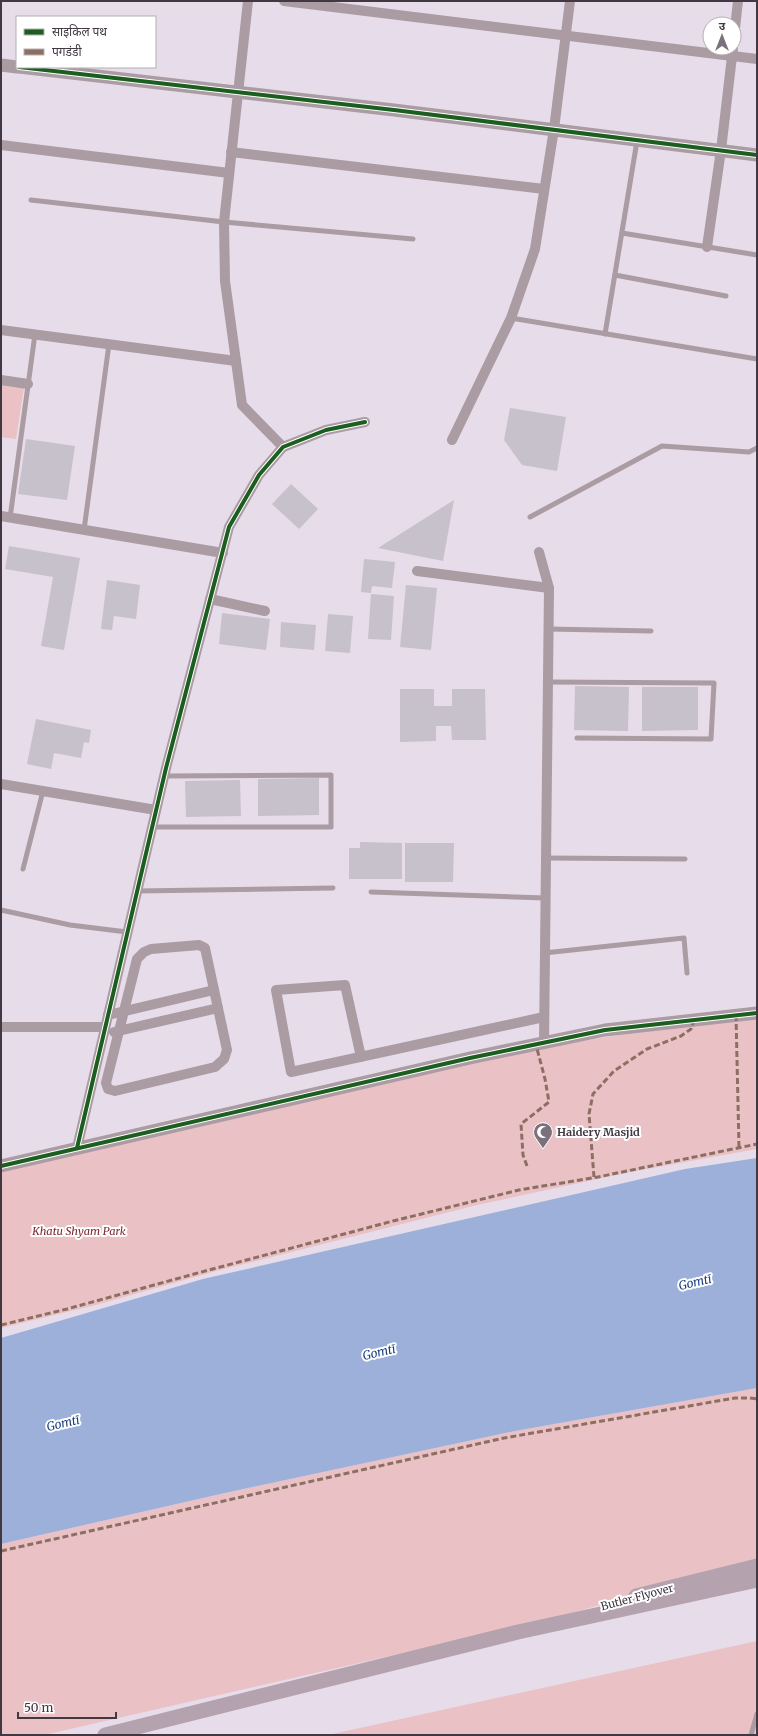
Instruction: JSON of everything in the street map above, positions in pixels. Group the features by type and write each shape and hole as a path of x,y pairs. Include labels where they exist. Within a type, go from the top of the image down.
{"main road":[{"name":"Butler Flyover","path":"518,1632 628,1598 757,1566"},
{"path":"106,1735 518,1632 757,1580"}],"street":[{"path":"248,1 224,222 225,281 242,405 283,447"},
{"path":"284,1 350,5 565,36 702,49"},
{"path":"452,440 511,318 535,249 554,129 570,1"},
{"path":"736,16 738,1"},
{"path":"742,55 757,59"},
{"path":"707,247 721,150 732,56"},
{"path":"1,65 16,67"},
{"path":"27,68 554,129 757,155"},
{"path":"1,145 229,173"},
{"path":"231,152 544,189"},
{"path":"1,330 236,361"},
{"path":"1,380 28,384"},
{"path":"77,1148 164,776 229,527 259,475 283,447 326,430 365,422"},
{"path":"5,517 223,553"},
{"path":"539,552 549,588 544,1043"},
{"path":"418,571 549,588"},
{"path":"210,599 266,611"},
{"path":"1,784 156,810"},
{"path":"199,945 205,948 214,990 227,1050 224,1059 220,1063 215,1067 115,1091 108,1089 106,1083 137,960 144,952 151,949 199,945"},
{"path":"361,1057 344,986 276,990 291,1072 361,1057 544,1017"},
{"path":"108,1015 214,990"},
{"path":"1,1028 119,1031 218,1008"},
{"path":"1,1166 470,1058 605,1030 757,1012"}],"lane":[{"path":"605,334 638,140"},
{"path":"31,200 224,222 413,239"},
{"path":"622,233 757,255"},
{"path":"615,275 726,296"},
{"path":"511,318 757,359"},
{"path":"5,517 36,334"},
{"path":"84,530 109,344"},
{"path":"530,517 662,446 749,452 757,448"},
{"path":"548,629 651,631"},
{"path":"548,682 714,683 711,739 577,738"},
{"path":"152,827 331,827 330,775 164,776"},
{"path":"23,869 43,791"},
{"path":"545,858 685,859"},
{"path":"137,891 333,888"},
{"path":"370,892 545,898"},
{"path":"1,910 70,925 127,932"},
{"path":"544,953 684,938 687,973"},
{"path":"751,1735 757,1714"}],"green space":[{"path":"1,384 24,387 16,439 1,437"},
{"name":"Khatu Shyam Park","path":"757,1018 757,1149 630,1172 477,1205 216,1271 96,1305 1,1328 1,1171 548,1046 633,1033"},
{"path":"757,1388 757,1560 551,1619 44,1735 1,1735 1,1544 225,1493 515,1431"},
{"path":"757,1641 757,1735 328,1735"}],"water":[{"name":"Gomtī","path":"757,1158 757,1388 515,1431 225,1493 1,1544 1,1338 203,1279 685,1169"}],"building":[{"path":"510,408 566,417 557,471 522,465 504,440"},
{"path":"26,439 75,446 67,500 18,494"},
{"path":"291,484 318,509 299,529 272,504"},
{"path":"454,500 443,561 378,548"},
{"path":"9,546 80,558 64,650 41,646 53,577 5,569"},
{"path":"364,559 395,562 392,588 372,586 371,593 361,592"},
{"path":"107,580 140,585 136,619 114,616 112,630 101,629"},
{"path":"406,585 437,588 431,650 400,647"},
{"path":"371,594 394,596 391,640 368,639"},
{"path":"222,613 270,619 266,650 219,644"},
{"path":"328,614 353,616 350,653 325,651"},
{"path":"281,622 316,625 314,650 280,647"},
{"path":"575,686 629,687 628,731 574,730"},
{"path":"642,687 698,687 698,730 642,731"},
{"path":"400,689 434,689 434,706 452,706 452,689 485,689 486,740 452,740 451,726 436,726 436,741 400,742"},
{"path":"36,719 91,730 89,743 84,742 81,758 54,753 51,769 27,764"},
{"path":"319,778 319,815 258,816 258,779"},
{"path":"240,780 241,816 186,817 185,781"},
{"path":"360,842 402,843 402,879 349,879 349,848 360,848"},
{"path":"405,843 454,843 453,882 405,882"}],"marked path":[{"path":"736,1015 739,1148"},
{"path":"594,1177 589,1114 593,1094 614,1071 647,1049 681,1036 691,1029 694,1020"},
{"path":"527,1166 523,1155 521,1124 549,1102 545,1079 536,1045"},
{"path":"1,1325 67,1309 393,1221 519,1190 598,1177 757,1144"},
{"path":"1,1551 504,1438 735,1398 757,1399"}],"cycle path":[{"path":"28,68 394,110 757,155"},
{"path":"77,1148 166,768 229,527 259,475 283,447 326,430 365,422"},
{"path":"1,1166 470,1058 605,1030 757,1013"}],"place":[{"name":"Haidery Masjid","path":"543,1149"}]}
